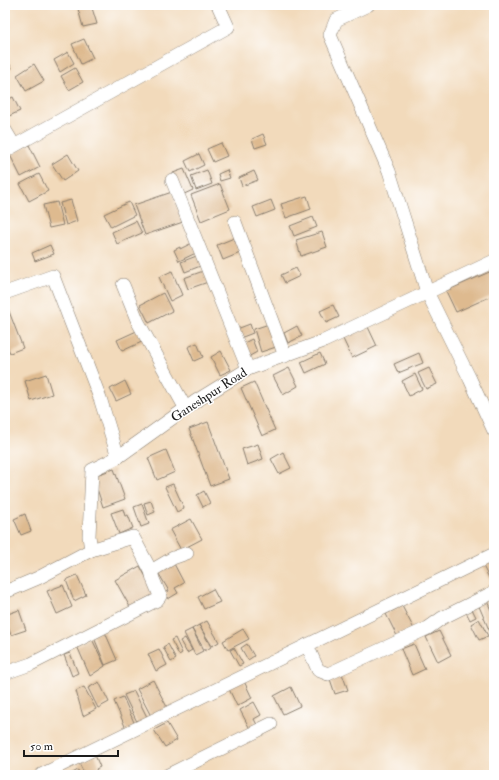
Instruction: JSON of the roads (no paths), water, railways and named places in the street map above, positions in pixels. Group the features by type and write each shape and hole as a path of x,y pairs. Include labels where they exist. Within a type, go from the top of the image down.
{"street":[{"path":"5,130 10,148 228,27 218,5"},
{"path":"368,5 336,20 330,35 389,171 427,292 494,431"},
{"path":"172,180 248,369"},
{"path":"235,222 285,356"},
{"name":"Ganeshpur Road","path":"91,550 89,536 92,470 118,457 186,409 248,369 324,341 494,261"},
{"path":"5,293 52,276 100,398 118,457"},
{"path":"122,285 138,322 186,409"},
{"path":"5,592 38,578 91,550 133,537 151,571 160,596 157,600 30,664 5,674"},
{"path":"151,571 173,558 187,553"},
{"path":"40,775 494,554"},
{"path":"307,645 318,670 328,674 422,631 442,618 494,592"},
{"path":"168,775 271,724"}]}
